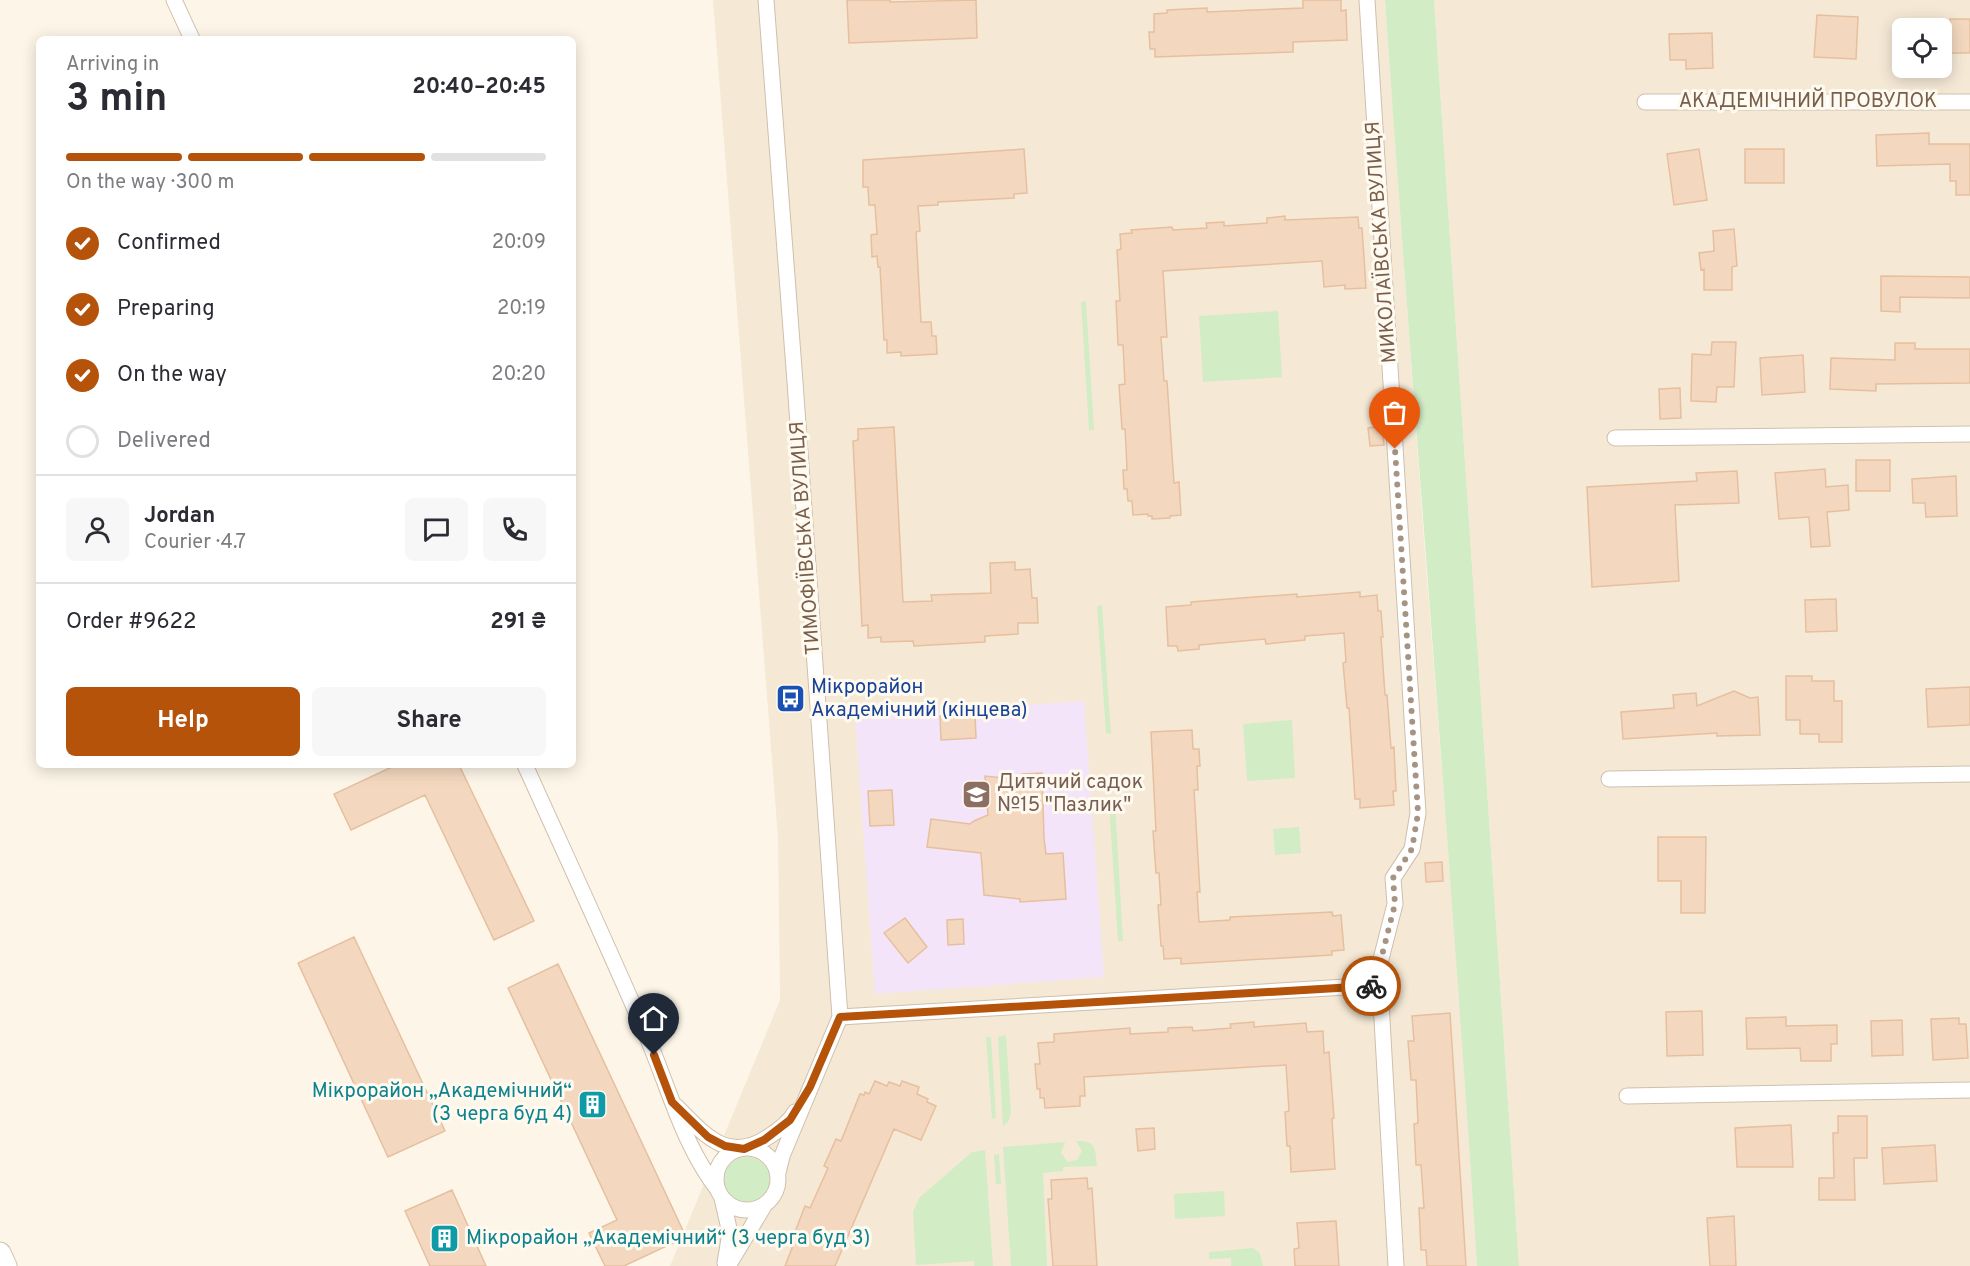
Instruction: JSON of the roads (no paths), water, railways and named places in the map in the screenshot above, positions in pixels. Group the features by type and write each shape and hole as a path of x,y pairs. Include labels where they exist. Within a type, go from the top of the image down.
{"street":[{"path":"174,0 191,36"},
{"name":"ТИМОФІЇВСЬКА ВУЛИЦЯ","path":"766,0 840,1017 782,1156 778,1173"},
{"name":"МИКОЛАЇВСЬКА ВУЛИЦЯ","path":"1366,0 1418,813 1412,849 1393,878 1395,904 1379,967 1396,1266"},
{"name":"АКАДЕМІЧНИЙ ПРОВУЛОК","path":"1645,102 1970,102"},
{"path":"1615,438 1970,434"},
{"path":"526,768 648,1039 672,1102 704,1172 720,1194 737,1209 746,1211 764,1206"},
{"path":"1610,780 1970,774"},
{"path":"840,1017 1380,985"},
{"path":"726,1266 730,1233 717,1172 721,1163 735,1151 764,1140 790,1120 810,1087"},
{"path":"1627,1096 1970,1089"},
{"path":"672,1102 708,1137 725,1146 762,1152 775,1165 778,1173 776,1192 764,1206 726,1266"},
{"path":"0,1253 6,1266"}],"place":[{"name":"Мікрорайон Академічний (кінцева)","path":"790,699"},
{"name":"Дитячий садок №15 \"Пазлик\"","path":"976,794"},
{"name":"Мікрорайон „Академічний“ (3 черга буд 4)","path":"593,1104"},
{"name":"Мікрорайон „Академічний“ (3 черга буд 3)","path":"445,1239"}]}
